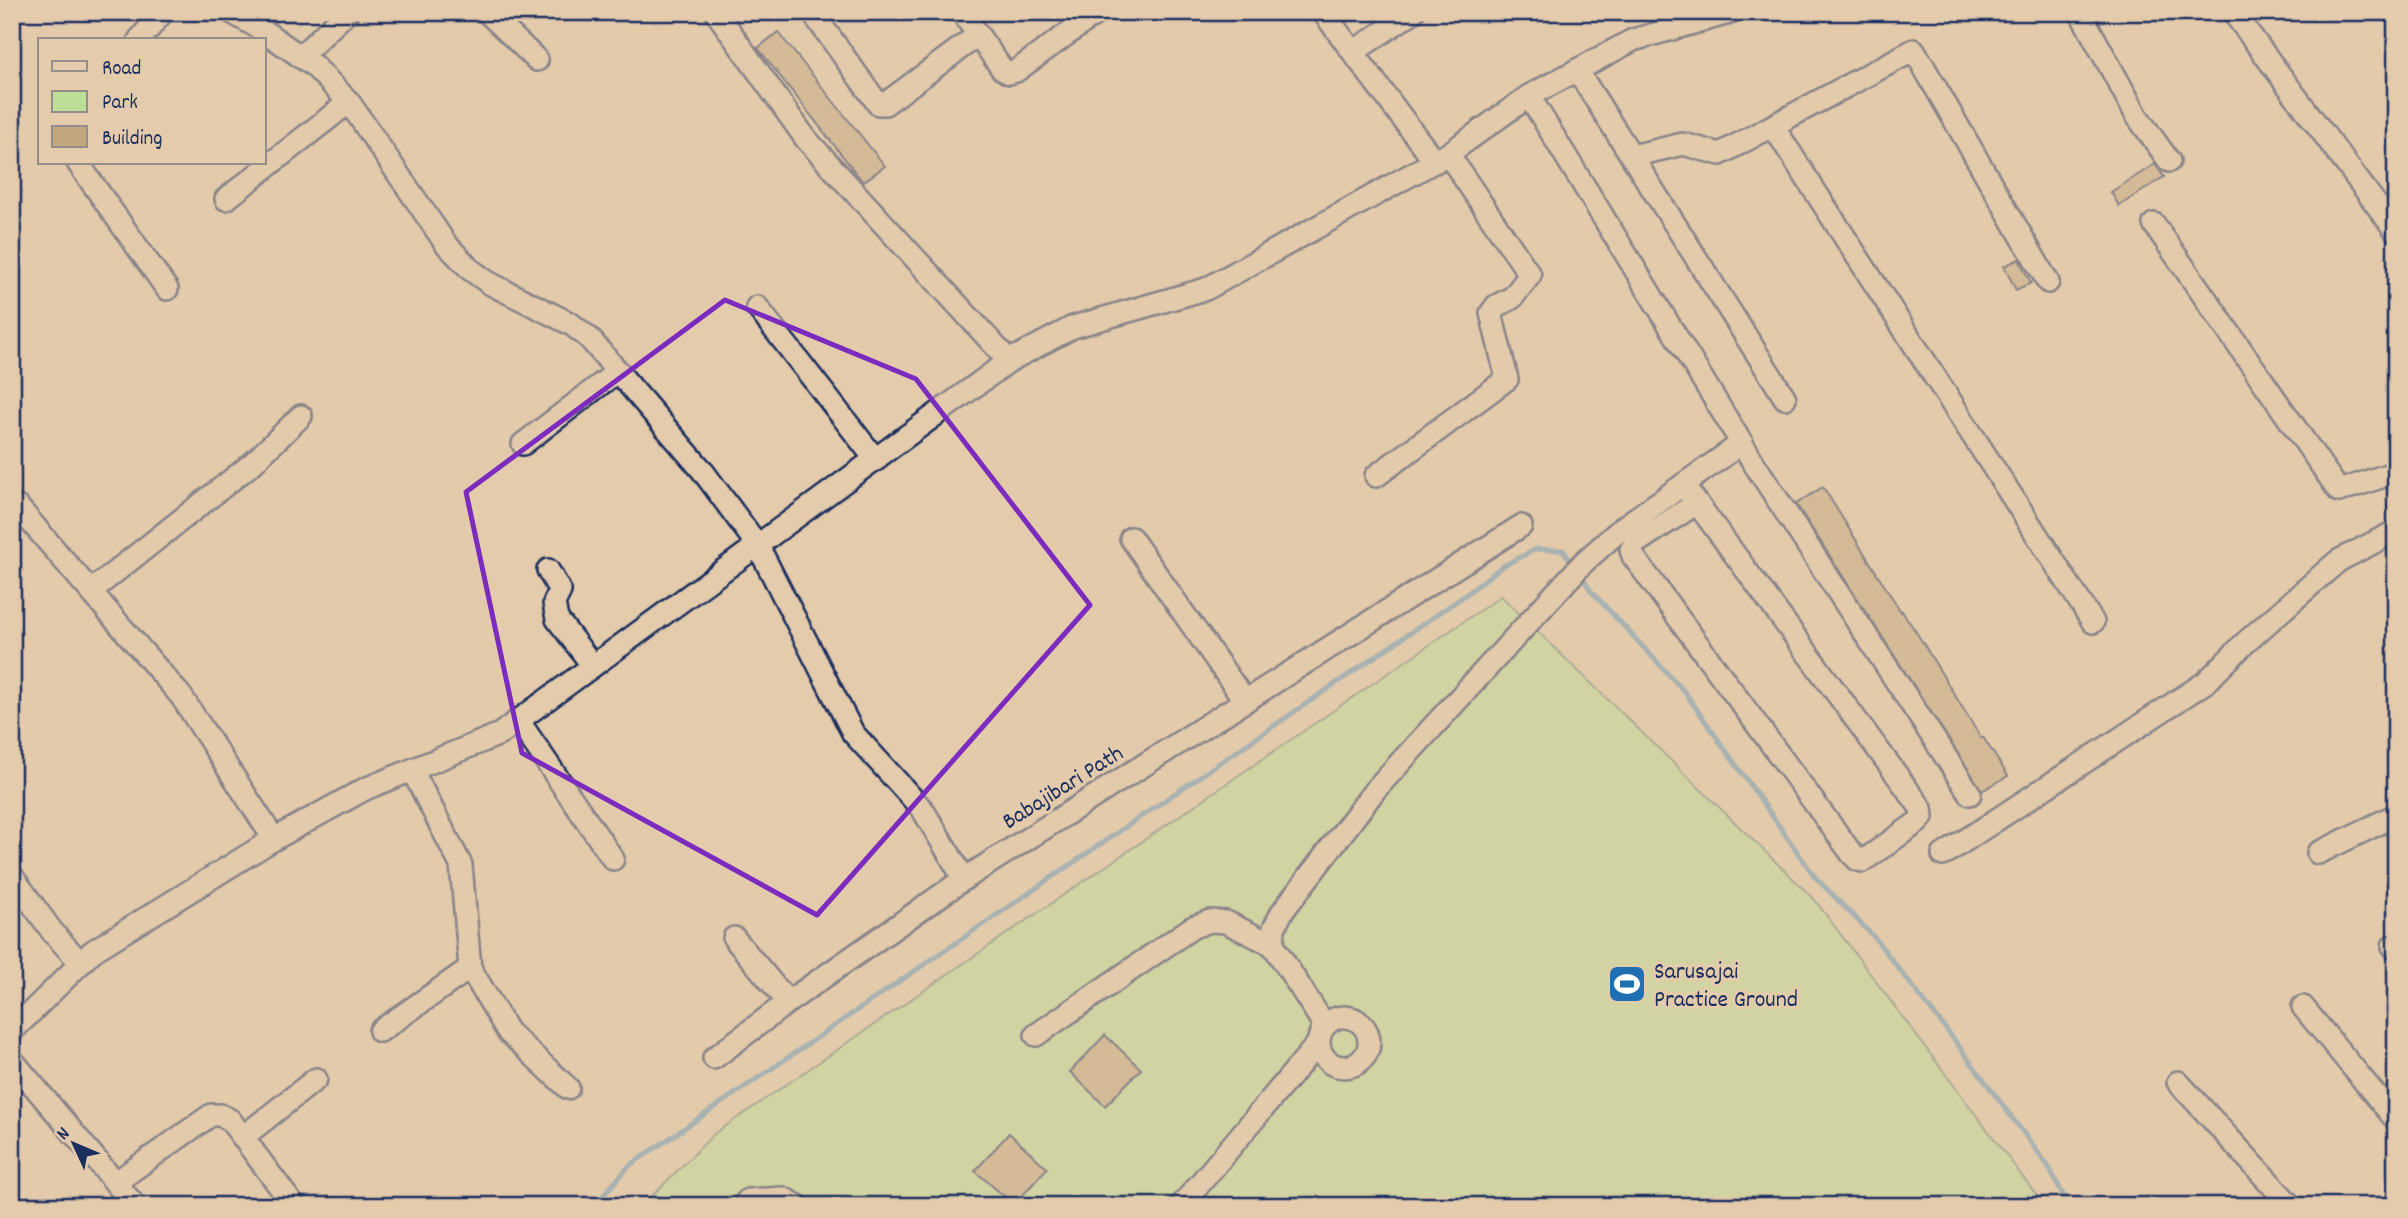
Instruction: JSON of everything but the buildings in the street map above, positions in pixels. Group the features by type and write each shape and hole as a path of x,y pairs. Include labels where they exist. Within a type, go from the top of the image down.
{"street":[{"path":"141,38 163,12"},
{"path":"231,12 263,20 300,57 314,66 349,102 457,256 489,283 571,324 589,338 702,470 758,546 853,733 923,810 964,879"},
{"path":"300,57 347,12"},
{"path":"488,12 537,60"},
{"path":"716,12 806,139 1009,361"},
{"path":"812,12 878,104 885,104 978,36"},
{"path":"962,12 1002,69 1009,73 1016,71 1098,12"},
{"path":"1323,12 1442,158 1530,275 1512,298 1496,306 1491,313 1507,379 1376,475"},
{"path":"1353,52 1413,12"},
{"path":"12,1031 93,951 274,839 365,789 500,734 1009,361 1073,327 1206,289 1442,158 1529,96 1633,40 1733,12"},
{"path":"2080,12 2137,116 2169,161"},
{"path":"2233,12 2396,231"},
{"path":"1632,156 1684,144 1720,154 1914,50 2048,282"},
{"path":"1577,70 1785,398"},
{"path":"1529,96 1742,443 1970,794"},
{"path":"226,199 349,102"},
{"path":"1773,126 2093,622"},
{"path":"79,164 167,289"},
{"path":"2154,224 2339,491 2396,472"},
{"path":"757,307 876,460"},
{"path":"523,444 618,371"},
{"path":"91,591 253,463 300,416"},
{"path":"1181,1206 1322,1034 1273,944 1274,928 1282,912 1374,790 1584,562 1622,528 1742,443"},
{"path":"1683,485 1697,503 1921,808 1922,817 1918,822 1863,861 1852,854 1633,556 1631,550 1634,544 1697,503"},
{"path":"12,506 18,507 181,696 274,839"},
{"name":"Babajibari Path","path":"713,1058 964,879 1521,526"},
{"path":"1943,855 2206,682 2246,642 2338,561 2396,531"},
{"path":"1131,538 1245,701"},
{"path":"548,570 559,591 554,603 556,619 593,666"},
{"path":"518,720 613,859"},
{"path":"412,769 461,865 470,968 508,1032 568,1088"},
{"path":"2318,853 2396,816"},
{"path":"12,876 54,934 82,963"},
{"path":"1036,1035 1202,924 1210,921 1226,922 1273,944"},
{"path":"734,938 788,1002"},
{"path":"380,1031 470,968"},
{"path":"2302,1007 2396,1120"},
{"path":"12,1060 135,1206"},
{"path":"243,1137 316,1079"},
{"path":"2178,1082 2291,1206"},
{"path":"116,1182 211,1115 220,1115 230,1120 294,1206"},
{"path":"743,1206 748,1200 783,1198 797,1206"}],"highlighted area":[{"path":"725,300 916,379 1090,605 817,915 522,753 466,492"}],"green space":[{"path":"1501,596 1814,899 2043,1204 642,1206 714,1134"}],"waterway":[{"path":"594,1206 629,1166 1464,596 1501,567 1536,549 1563,550 1574,566"},
{"path":"1580,574 1591,591 1684,691 1815,877 1874,937 1955,1041 2048,1166 2069,1206"}],"place":[{"name":"Sarusajai Practice Ground","path":"1627,984"}]}
